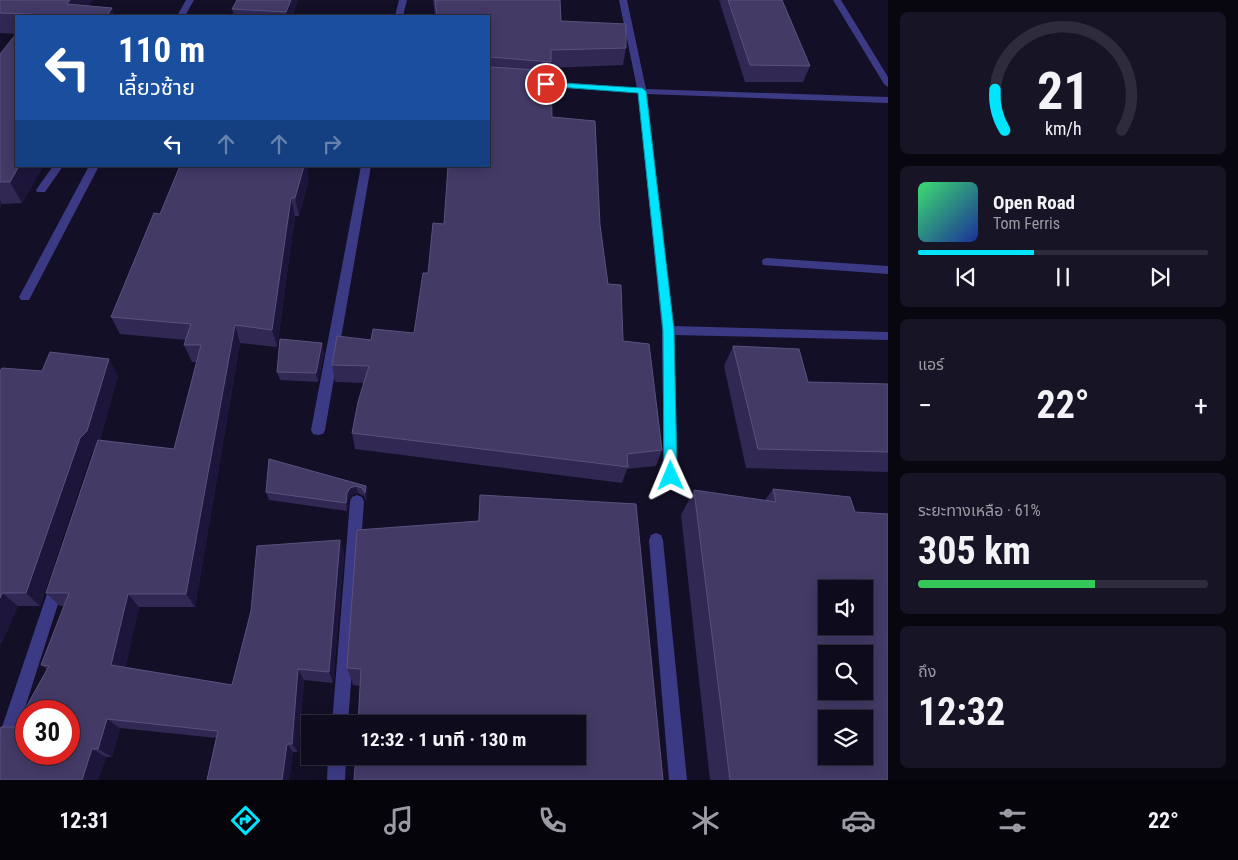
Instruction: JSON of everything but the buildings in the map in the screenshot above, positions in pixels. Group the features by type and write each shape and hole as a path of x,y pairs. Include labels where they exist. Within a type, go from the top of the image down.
{"street":[{"path":"182,15 190,0"},
{"path":"399,15 403,0"},
{"path":"623,0 642,91 668,330 671,476"},
{"path":"838,0 888,84"},
{"path":"527,82 642,91 888,100"},
{"path":"40,190 57,167"},
{"path":"25,297 93,167"},
{"path":"318,430 366,167"},
{"path":"767,262 888,270"},
{"path":"668,330 888,336"},
{"path":"341,715 358,501"},
{"path":"656,540 678,780"},
{"path":"0,758 64,564"},
{"path":"336,780 337,765"}],"route":[{"path":"546,84 642,91 668,330 671,476"}]}
